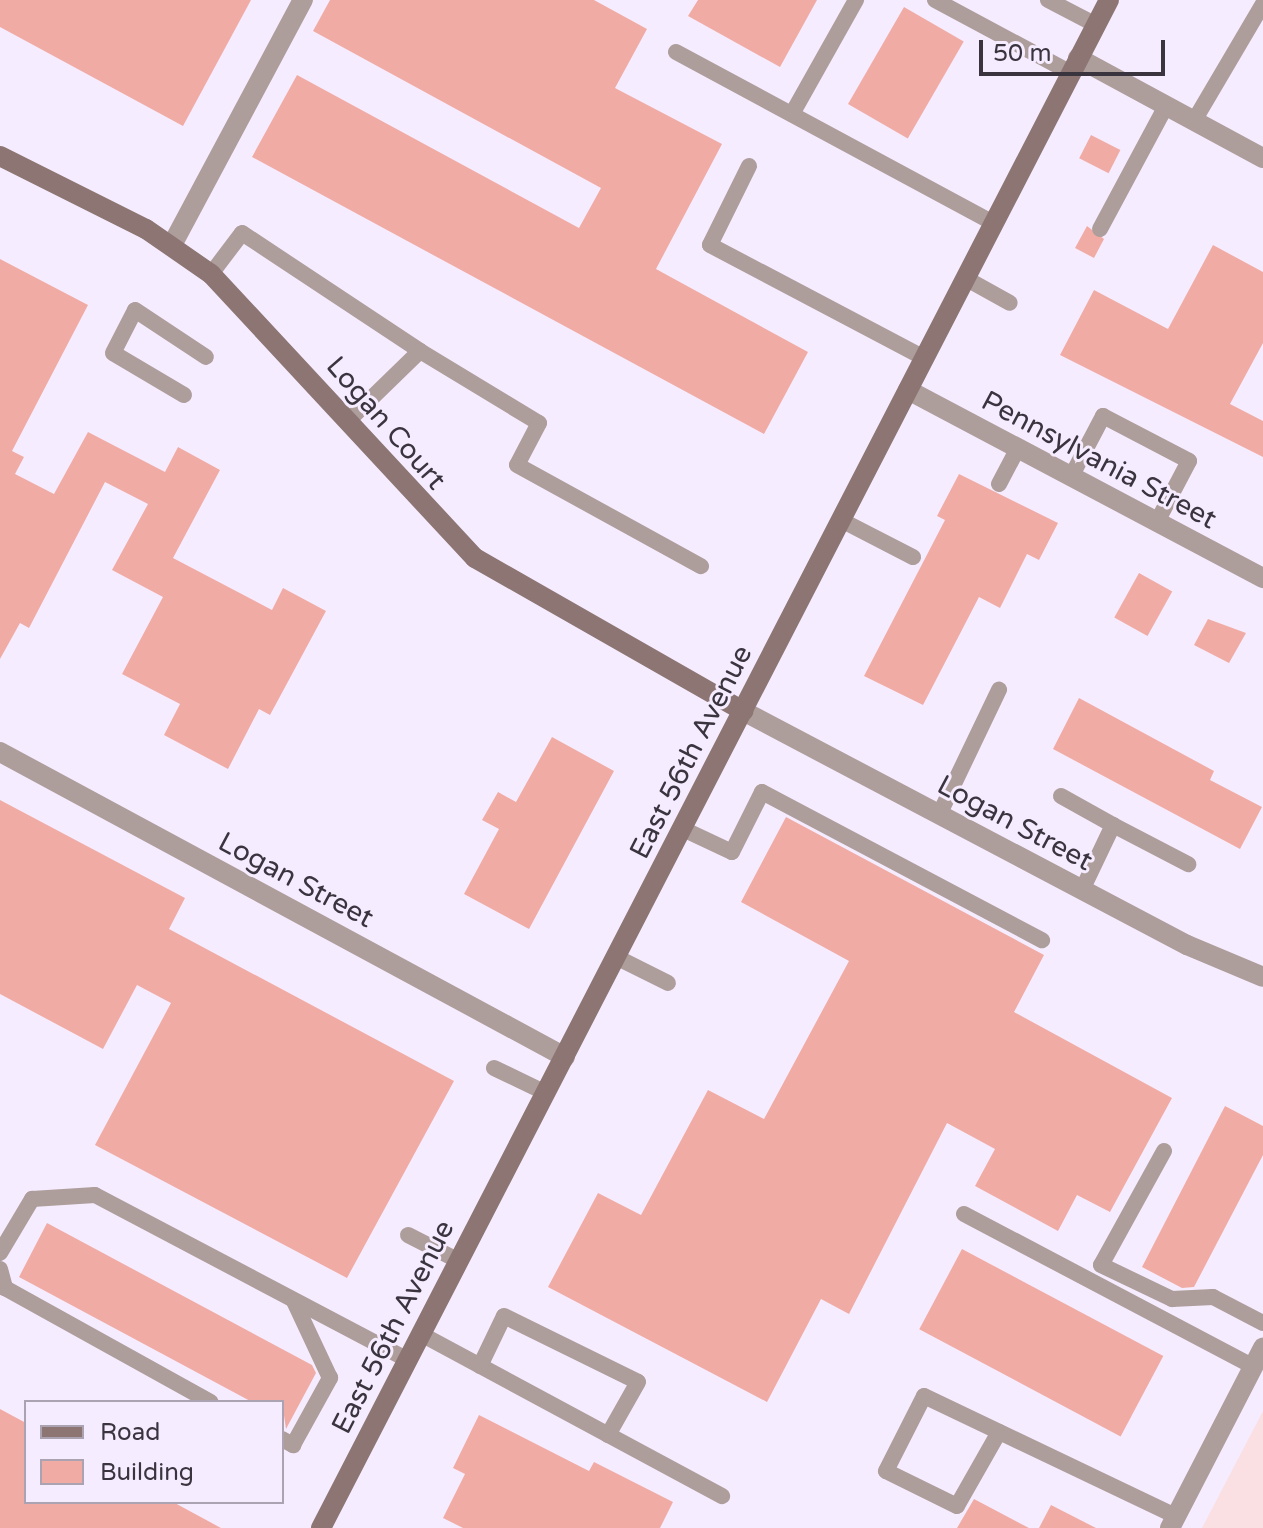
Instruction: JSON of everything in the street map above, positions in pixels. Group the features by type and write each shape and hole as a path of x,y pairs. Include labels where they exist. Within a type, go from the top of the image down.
{"street":[{"path":"172,245 303,0"},
{"name":"East 56th Avenue","path":"321,1528 1109,0"},
{"path":"1074,66 1166,106 1263,158"},
{"name":"Logan Court","path":"0,156 172,245 211,274 475,558 743,711"},
{"name":"Pennsylvania Street","path":"908,390 1263,578"},
{"name":"Logan Street","path":"743,711 1082,890 1263,977"},
{"name":"Logan Street","path":"0,752 565,1057"},
{"path":"1173,1522 1258,1358"}],"lane":[{"path":"792,114 856,0"},
{"path":"935,0 1074,66"},
{"path":"1048,0 1096,25"},
{"path":"1194,121 1263,4"},
{"path":"676,52 993,223"},
{"path":"1100,229 1166,106"},
{"path":"749,166 710,245 924,358"},
{"path":"211,274 242,233 420,351 539,423 517,465 701,566"},
{"path":"965,278 1010,303"},
{"path":"184,395 113,353 135,310 206,357"},
{"path":"349,420 420,351"},
{"path":"1071,477 1103,416 1152,441 1189,461 1157,522"},
{"path":"999,484 1018,448"},
{"path":"841,520 913,557"},
{"path":"939,815 999,690"},
{"path":"683,829 732,852 762,792 1042,940"},
{"path":"1061,796 1188,864"},
{"path":"1082,890 1113,825"},
{"path":"616,957 668,983"},
{"path":"494,1068 546,1093"},
{"path":"1164,1151 1101,1265 1172,1299 1213,1297 1263,1323"},
{"path":"0,1253 32,1199 95,1195 408,1360"},
{"path":"964,1214 1258,1358"},
{"path":"408,1235 459,1261"},
{"path":"0,1269 5,1288 207,1400"},
{"path":"284,1440 293,1445 330,1378 294,1299"},
{"path":"480,1366 504,1316 638,1382 608,1435"},
{"path":"421,1334 722,1496"},
{"path":"999,1432 957,1506 886,1471 924,1396 999,1432 1173,1522"}],"shaded area":[{"path":"1263,1411 1263,1528 1202,1528"}],"building":[{"path":"0,0 251,0 183,126 0,27"},
{"path":"330,0 594,0 647,29 615,88 722,144 656,269 808,352 764,434 252,157 297,75 579,228 601,188 313,31"},
{"path":"698,0 817,0 780,67 688,16"},
{"path":"904,7 964,42 908,138 848,104"},
{"path":"1091,135 1120,150 1109,173 1079,158"},
{"path":"1087,226 1104,239 1094,258 1075,248"},
{"path":"1213,245 1263,272 1263,343 1230,404 1263,421 1263,457 1060,355 1094,290 1168,329"},
{"path":"0,259 88,305 12,451 24,457 15,474 54,494 88,432 165,472 178,447 220,470 173,558 272,610 283,588 326,611 270,715 259,709 228,769 164,735 180,704 122,674 163,597 112,570 148,504 105,482 29,628 20,623 0,659"},
{"path":"959,474 1058,523 1039,560 1027,554 1000,608 979,597 923,705 864,676 945,520 937,516"},
{"path":"1139,573 1172,591 1148,636 1114,618"},
{"path":"1208,619 1246,633 1229,663 1194,645"},
{"path":"1079,698 1214,771 1210,780 1262,807 1240,849 1053,749"},
{"path":"552,737 614,771 529,929 464,894 499,829 482,820 498,792 516,802"},
{"path":"0,800 185,898 169,929 454,1081 347,1278 95,1145 171,1003 137,985 103,1049 0,994"},
{"path":"786,817 1044,955 1014,1012 1172,1098 1110,1212 1077,1195 1058,1231 975,1186 995,1149 947,1123 849,1314 821,1299 767,1402 548,1287 598,1193 641,1215 708,1090 764,1119 849,961 741,902"},
{"path":"1225,1106 1263,1126 1263,1155 1194,1287 1182,1288 1142,1267"},
{"path":"47,1223 312,1365 316,1373 286,1429 284,1400 248,1400 19,1277"},
{"path":"962,1249 1163,1356 1121,1436 919,1329"},
{"path":"0,1409 24,1422 24,1504 177,1504 221,1528 0,1528"},
{"path":"479,1415 589,1471 594,1462 673,1502 660,1528 463,1528 443,1518 465,1474 453,1468"},
{"path":"974,1499 1029,1528 957,1528"},
{"path":"1051,1505 1096,1528 1039,1528"}]}
